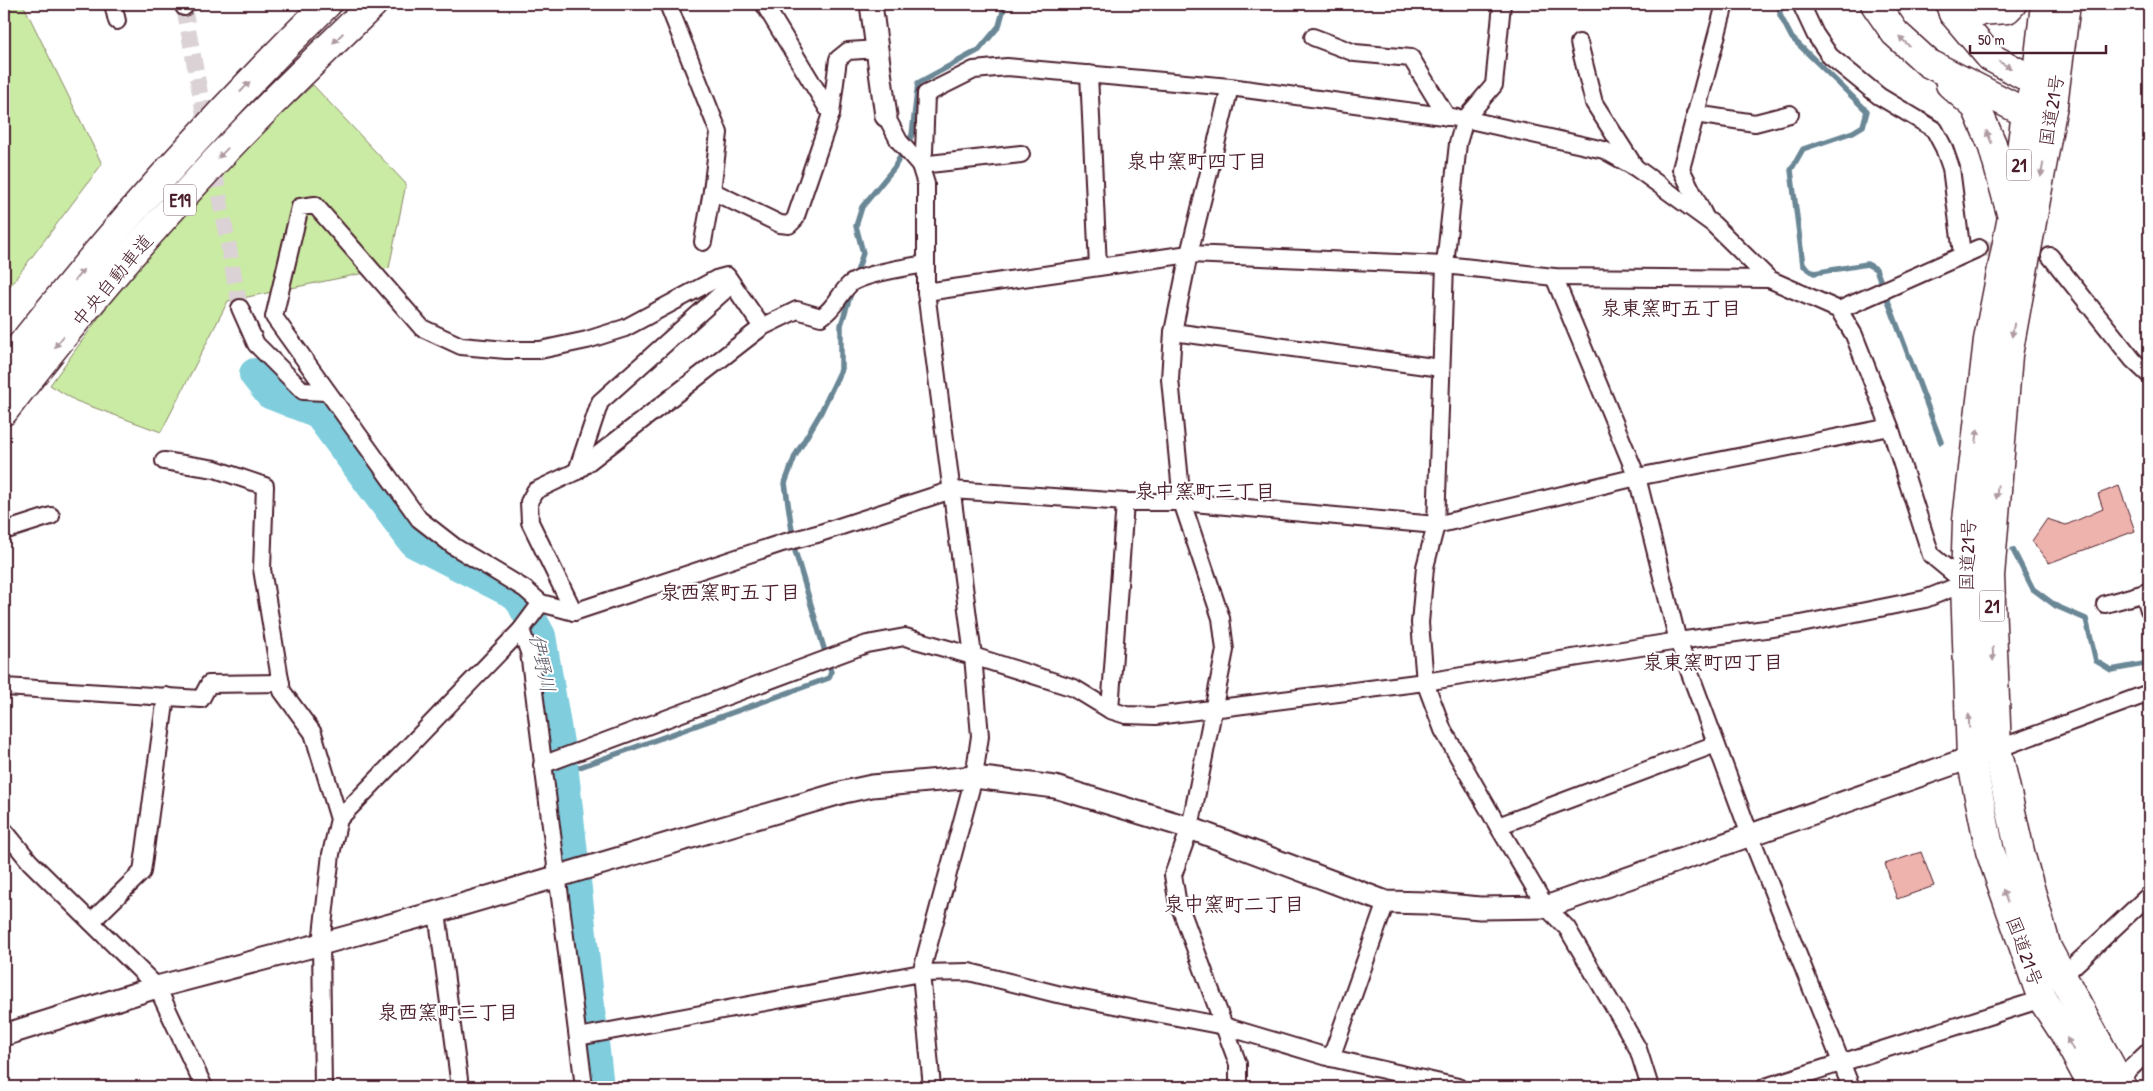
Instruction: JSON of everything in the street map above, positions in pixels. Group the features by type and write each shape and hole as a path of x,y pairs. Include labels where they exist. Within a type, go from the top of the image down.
{"highway":[{"name":"中央自動車道","path":"4,366 177,160 273,57 327,4"},
{"name":"中央自動車道","path":"4,411 116,274 198,179 373,4"},
{"path":"1875,4 1895,33 1976,108 1992,144 2012,217"},
{"path":"1951,8 2007,9 2012,4"},
{"name":"国道21号","path":"2045,4 2036,82 2026,113 2012,217 1988,340 1967,520 1965,583 1971,758 1990,852 2042,999 2064,1033 2111,1086"},
{"name":"国道21号","path":"2066,4 2054,105 2008,364 1990,576 1997,749 2021,856 2047,948 2111,1086"},
{"path":"1928,63 2026,113 2054,105 2036,82 1990,57 1951,8"}],"street":[{"path":"113,4 117,22"},
{"path":"668,4 719,133 703,242"},
{"path":"764,4 831,114"},
{"path":"871,4 886,116 900,142 916,160 926,184 926,292 973,656 980,736 974,777 921,974 932,1087"},
{"path":"1502,4 1494,85 1465,119 1458,143 1445,264 1436,525 1425,567 1420,623 1425,682 1443,730 1498,826 1546,907 1567,928 1638,1049 1650,1087"},
{"path":"1706,219 1681,169 1724,4"},
{"path":"1801,4 1815,34 1830,56 1879,96 1934,129 1944,148 1951,168 1962,254"},
{"path":"1313,37 1355,53 1411,58 1447,117"},
{"path":"1579,43 1594,103 1636,168"},
{"path":"712,191 780,224 789,225 795,218 831,114 838,59 848,51 878,49"},
{"path":"542,765 576,754 867,644 905,637 1074,688 1110,710 1126,715 1156,716 1425,682 1801,624 1925,598 1965,583 1931,555 1890,427 1854,335 1839,310 1769,279 1706,219 1636,168 1604,150 1465,119 1230,87 1007,66 974,70 926,94 924,152 916,160"},
{"path":"1089,74 1098,267"},
{"path":"1230,87 1189,254 1173,332 1170,379 1182,502 1221,618 1225,650 1190,828 1173,875 1177,899 1238,1064 1238,1087"},
{"path":"1695,114 1755,123 1790,114"},
{"path":"916,160 1021,154"},
{"path":"762,327 727,276 716,279 625,328 587,340 540,350 506,350 461,346 422,328 315,205 300,207 274,317 419,519 455,546 525,589 541,603 574,612 782,542 817,534 952,490 1125,502 1182,502 1436,525 1637,478 1890,427"},
{"path":"1839,310 1979,248"},
{"path":"926,292 1189,254 1445,264 1554,277 1769,279"},
{"path":"2050,256 2133,360 2149,375"},
{"path":"574,612 530,522 529,502 535,492 577,471 762,327 797,310 821,317 831,311 850,283 872,275 926,264"},
{"path":"1554,277 1637,478 1678,642 1750,835 1851,1087"},
{"path":"577,471 600,402 732,284"},
{"path":"240,308 256,344 303,391 326,392"},
{"path":"1173,332 1440,368"},
{"path":"164,461 215,469 265,486 262,569 282,691 313,733 339,820 331,854 321,944 323,1087"},
{"path":"1110,710 1125,502"},
{"path":"4,531 51,516"},
{"path":"2105,604 2147,592 2149,610"},
{"path":"339,820 521,630 541,603"},
{"path":"521,630 529,652 584,1087"},
{"path":"4,687 201,699 209,684 281,683"},
{"path":"4,1035 157,986 437,912 556,875 844,792 872,786 974,777 1055,787 1190,828 1386,902 1426,903 1480,908 1546,907 2149,694"},
{"path":"91,922 142,872 166,696"},
{"path":"1498,826 1716,744"},
{"path":"4,830 30,862 157,986 204,1087"},
{"path":"2062,977 2149,895"},
{"path":"1331,1058 1386,902"},
{"path":"437,912 460,1087"},
{"path":"578,1037 921,974 969,972 1057,994 1224,1026 1331,1058 1458,1087"},
{"path":"1765,1087 2042,999"},
{"path":"2111,1086 2149,1050"}],"green space":[{"path":"4,4 23,4 102,164 4,294"},
{"path":"313,85 406,184 389,268 228,301 161,432 76,401 50,385 176,211"}],"building":[{"path":"2119,486 2135,531 2049,563 2032,541 2047,519 2066,525 2103,509 2098,494"},
{"path":"1921,852 1934,886 1897,899 1885,864"}],"waterway":[{"path":"855,278 863,253 856,226 862,207 894,168 912,135 918,83 979,50 999,26 1005,4"},
{"path":"1780,4 1780,15 1792,38 1867,111 1863,126 1853,132 1803,149 1791,170 1803,265 1814,273 1867,264 1876,269 1941,442"},
{"path":"563,773 829,678 831,672 795,551 785,483 795,456 820,414 841,370 841,325 852,290"},
{"name":"伊野川","path":"255,374 270,393 318,412 414,542 518,595 540,636 563,773 598,1087"},
{"path":"2013,550 2033,589 2056,606 2086,619 2096,661 2111,670 2149,663"}],"tunnel":[{"path":"184,7 240,308"},
{"path":"1979,248 2050,256"}],"district":[{"name":"泉中窯町四丁目","path":"1197,160"},
{"name":"泉東窯町五丁目","path":"1671,307"},
{"name":"泉中窯町三丁目","path":"1205,490"},
{"name":"泉西窯町五丁目","path":"730,591"},
{"name":"泉東窯町四丁目","path":"1713,661"},
{"name":"泉中窯町二丁目","path":"1234,903"},
{"name":"泉西窯町三丁目","path":"448,1011"}]}
